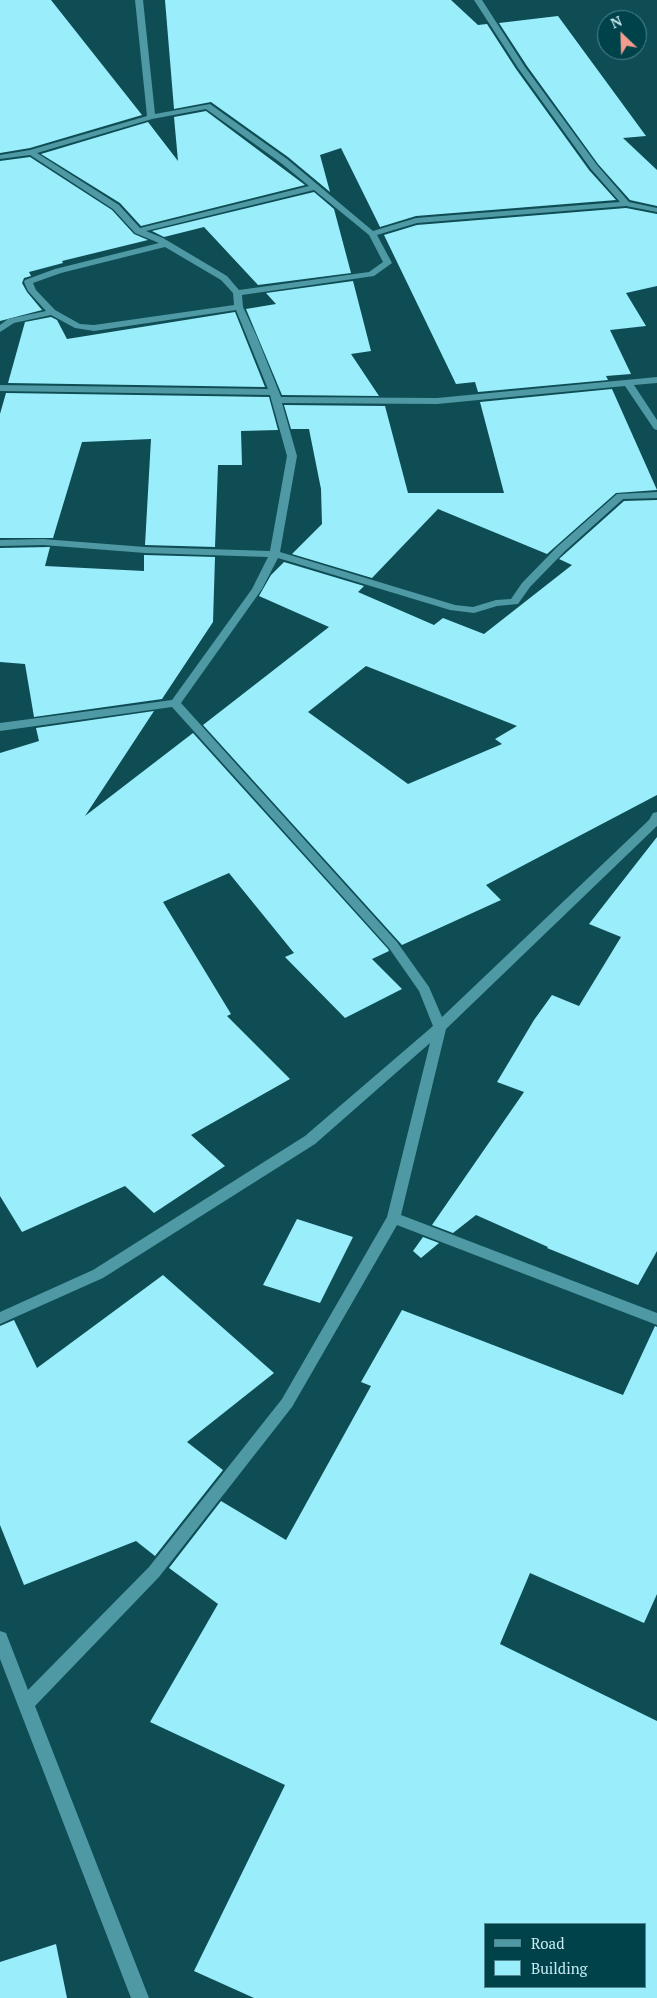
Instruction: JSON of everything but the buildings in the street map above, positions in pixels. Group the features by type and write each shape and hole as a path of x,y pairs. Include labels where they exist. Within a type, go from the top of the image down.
{"street":[{"path":"139,0 151,117"},
{"path":"478,0 522,68 588,160 626,204"},
{"path":"0,157 31,152 151,117 207,106 284,161 372,234 388,262 371,274 237,293"},
{"path":"0,727 175,703 257,589 275,554 292,456 276,396 254,337 239,307 237,293 224,278 166,244 138,231 116,207 31,152"},
{"path":"138,231 316,188"},
{"path":"372,234 416,221 626,204 657,210"},
{"path":"166,244 58,271 28,282 32,291 52,312 78,326 94,328 239,307"},
{"path":"0,329 11,321 52,312"},
{"path":"0,388 437,401 657,380"},
{"path":"628,384 657,428"},
{"path":"0,543 43,542 145,550 275,554 454,608 474,610 496,603 514,602 526,585 561,549 592,524 620,496 657,495"},
{"path":"27,1703 154,1572 287,1403 394,1218 440,1027 425,990 393,945 175,703"},
{"path":"0,1318 98,1274 310,1140 440,1027 654,822 657,816"},
{"path":"394,1218 657,1319"},
{"path":"0,1638 27,1703 140,1998"}]}
